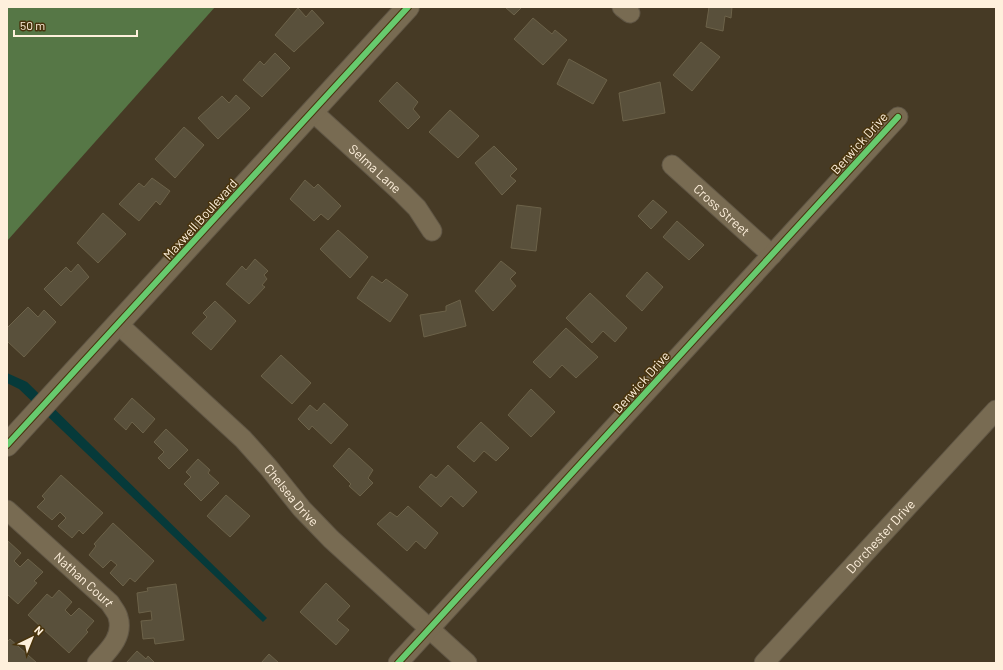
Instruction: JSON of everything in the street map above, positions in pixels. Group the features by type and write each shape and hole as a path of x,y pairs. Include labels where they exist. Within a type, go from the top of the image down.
{"street":[{"name":"Maxwell Boulevard","path":"7,445 408,7"},
{"name":"Selma Lane","path":"313,112 402,193 417,208 432,231"},
{"name":"Berwick Drive","path":"398,663 898,116"},
{"name":"Cross Street","path":"672,165 772,255"},
{"name":"Chelsea Drive","path":"118,324 243,439 302,509 330,539 467,663"},
{"name":"Dorchester Drive","path":"764,663 996,410"},
{"name":"Nathan Court","path":"7,510 110,603 118,616 120,625 116,641 97,663"}],"green space":[{"path":"7,7 215,7 7,241"}],"water":[{"path":"7,373 27,382 267,618 263,622 19,389 7,383"}],"building":[{"path":"505,7 522,7 514,15"},
{"path":"709,7 732,7 731,18 725,16 723,31 706,27"},
{"path":"298,8 306,17 312,10 324,23 294,52 275,35"},
{"path":"533,18 552,34 555,30 567,40 543,65 514,39"},
{"path":"701,42 720,57 692,91 673,75"},
{"path":"275,53 290,68 262,97 243,80 260,61 264,65"},
{"path":"569,59 607,80 593,104 557,84"},
{"path":"397,82 418,102 413,109 420,117 408,129 379,101"},
{"path":"660,82 665,113 623,121 619,93"},
{"path":"236,95 250,108 218,139 198,118 222,96 229,103"},
{"path":"450,110 479,136 458,158 429,132"},
{"path":"184,127 204,145 175,178 155,159"},
{"path":"494,146 517,169 510,176 516,181 502,195 475,163"},
{"path":"152,178 170,191 160,205 156,201 139,221 119,204 139,183 144,187"},
{"path":"305,180 314,188 318,184 341,206 328,220 321,214 314,221 290,199"},
{"path":"653,200 667,212 651,229 638,216"},
{"path":"517,205 541,208 536,251 511,248"},
{"path":"103,213 126,234 98,263 77,243"},
{"path":"677,221 704,245 689,260 663,237"},
{"path":"338,230 368,257 350,278 320,249"},
{"path":"255,259 268,271 264,275 267,279 262,285 265,287 249,304 226,284 242,266 246,270"},
{"path":"501,261 516,273 510,279 516,286 493,311 475,291"},
{"path":"78,264 89,277 61,306 44,289 66,267 71,272"},
{"path":"647,272 663,287 642,311 626,296"},
{"path":"372,276 382,283 386,279 408,295 390,322 357,298"},
{"path":"590,293 627,328 615,342 603,331 592,343 566,318"},
{"path":"460,300 466,326 424,337 420,315 446,311 446,306"},
{"path":"215,301 236,321 211,350 192,333 207,317 203,313"},
{"path":"28,307 38,317 44,310 56,322 24,357 7,341 7,328"},
{"path":"566,328 598,357 576,378 562,365 550,378 533,362"},
{"path":"281,355 311,383 292,404 261,376"},
{"path":"531,389 555,412 531,437 508,415"},
{"path":"132,398 155,419 143,433 132,422 126,430 114,419"},
{"path":"324,403 348,425 331,444 312,426 309,430 298,419 310,405 317,411"},
{"path":"481,422 509,448 496,461 484,451 474,462 457,447"},
{"path":"166,429 188,450 169,469 158,458 164,452 154,442"},
{"path":"349,448 373,470 368,478 373,483 360,496 349,486 351,484 333,466"},
{"path":"198,459 210,470 208,473 219,483 201,501 184,484 191,477 186,472"},
{"path":"448,465 477,492 463,507 451,496 441,507 419,487 431,474 436,478"},
{"path":"61,475 103,513 83,534 79,530 72,538 58,526 66,518 60,512 52,520 37,507 45,499 42,496"},
{"path":"226,495 250,516 230,537 207,516"},
{"path":"408,506 438,533 425,549 416,541 407,551 377,524 390,512 397,517"},
{"path":"113,523 154,561 135,582 130,578 123,586 110,573 117,565 111,560 103,568 89,555 96,546 94,544"},
{"path":"8,541 21,553 14,561 20,567 28,559 43,572 34,581 37,583 18,604 7,594"},
{"path":"326,583 350,606 337,620 349,630 336,645 300,612"},
{"path":"176,584 184,640 155,644 154,638 143,639 141,621 152,620 151,611 139,613 137,593 148,591 147,588"},
{"path":"59,590 72,602 65,610 71,616 79,608 94,621 86,630 88,632 69,653 28,615 47,594 52,598"},
{"path":"10,639 37,663 7,663 7,642"},
{"path":"137,651 146,659 148,656 155,663 126,663"},
{"path":"269,654 279,663 261,663"}],"cycle path":[{"path":"7,445 408,7"},
{"path":"398,663 898,117"}]}
